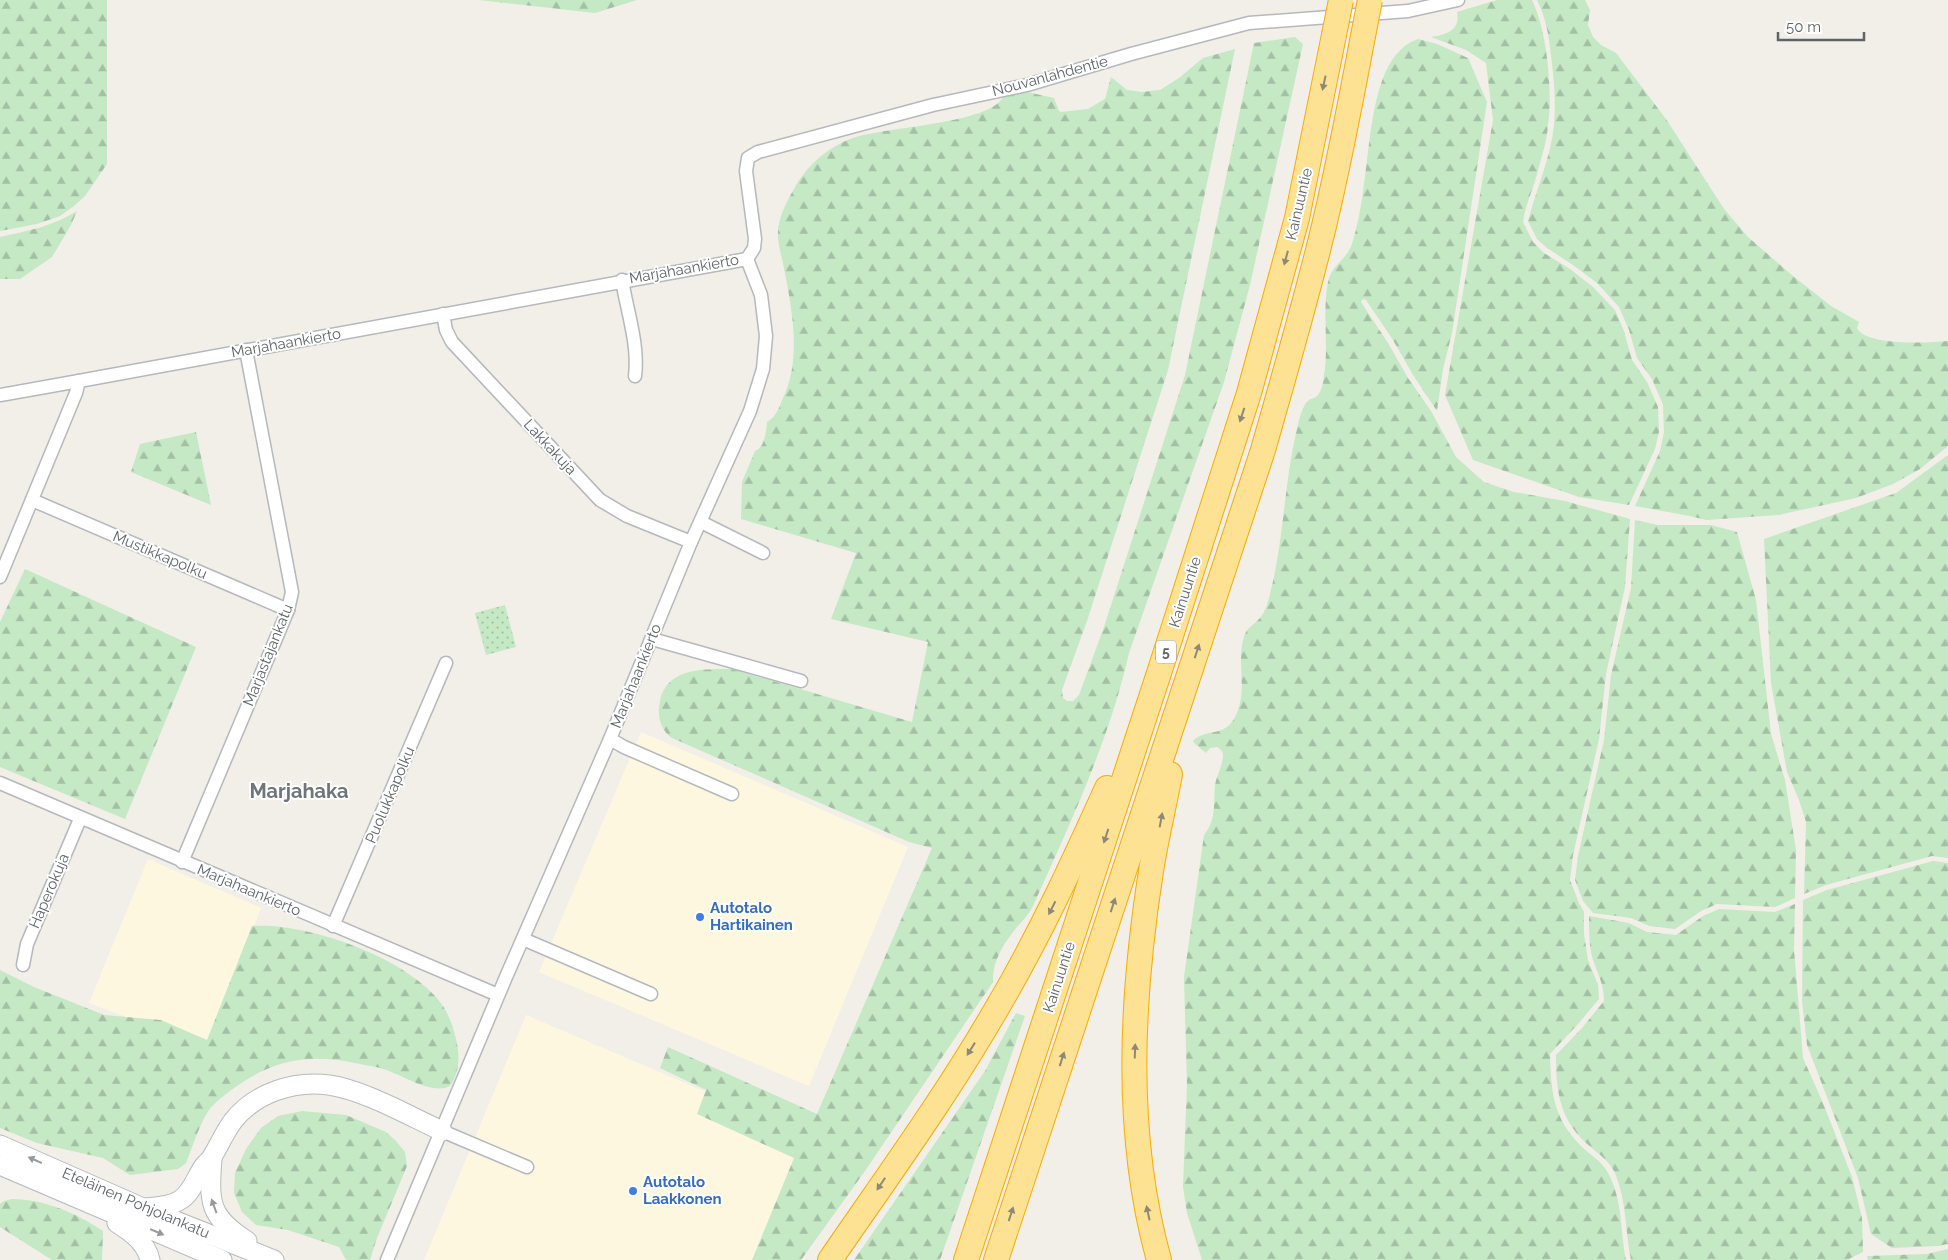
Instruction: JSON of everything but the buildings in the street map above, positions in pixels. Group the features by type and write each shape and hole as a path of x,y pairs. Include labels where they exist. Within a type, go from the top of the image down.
{"highway":[{"name":"Kainuuntie","path":"966,1260 1249,393 1296,218 1341,0"},
{"name":"Kainuuntie","path":"996,1260 1263,450 1295,339 1324,226 1345,132 1370,0"},
{"path":"830,1260 950,1084 1030,951 1059,894 1159,673"},
{"path":"1159,1260 1147,1209 1136,1126 1134,1062 1138,967 1151,870 1185,690"}],"main road":[{"path":"143,1208 173,1204 181,1200 212,1158 230,1127 247,1107 277,1090 305,1084 344,1088 442,1131"},
{"name":"Eteläinen Pohjolankatu","path":"0,1145 143,1208 275,1260"},
{"path":"212,1158 210,1191 215,1212 230,1230 275,1260"},
{"name":"Eteläinen Pohjolankatu","path":"0,1165 222,1260"},
{"path":"78,1198 135,1235 149,1253 150,1260"},
{"path":"196,1260 204,1258 217,1260"}],"street":[{"name":"Nouvanlahdentie","path":"747,258 754,248 755,239 746,172 748,158 758,152 932,105 1027,85 1131,54 1249,23 1408,12 1458,0"},
{"name":"Marjahaankierto","path":"0,395 747,258 758,288 764,316 766,353 750,411 700,522 610,739 498,995 387,1260"},
{"path":"622,280 634,346 636,364 634,376"},
{"name":"Lakkakuja","path":"443,314 446,330 452,342 600,500 627,516 692,542"},
{"name":"Marjastajankatu","path":"182,862 288,610 292,592 246,350"},
{"path":"0,578 76,393 79,381"},
{"name":"Mustikkapolku","path":"32,500 288,610"},
{"path":"700,522 764,553"},
{"path":"652,639 801,681"},
{"name":"Puolukkapolku","path":"333,926 446,663"},
{"path":"610,739 624,747 732,794"},
{"name":"Marjahaankierto","path":"0,783 498,995"},
{"name":"Haperokuja","path":"23,965 27,944 80,818"},
{"path":"523,939 651,994"},
{"path":"442,1131 527,1167"}],"shaded area":[{"path":"641,732 908,847 809,1086 539,972"},
{"path":"148,859 261,908 208,1048 89,1003"},
{"path":"526,1015 807,1135 754,1260 424,1260"}],"green space":[{"path":"0,0 107,0 107,164 85,196 60,216 37,224 0,231"},
{"path":"479,0 637,0 595,13"},
{"path":"1497,0 1532,0 1542,28 1548,61 1550,95 1545,144 1523,222 1533,242 1544,253 1570,269 1593,287 1615,310 1624,331 1632,360 1647,382 1658,407 1659,432 1655,449 1629,505 1579,497 1473,460 1445,395 1493,120 1486,63 1466,50 1431,37 1442,35 1451,30 1457,23 1457,12"},
{"path":"1537,0 1585,0 1590,10 1588,25 1593,37 1601,45 1616,53 1666,119 1724,209 1748,237 1793,276 1831,306 1859,322 1857,328 1862,334 1885,341 1948,341 1948,446 1920,469 1893,484 1856,498 1778,515 1706,520 1635,506 1660,451 1664,432 1663,405 1652,379 1637,358 1629,330 1619,307 1597,283 1537,239 1528,221 1547,161 1555,116 1554,81 1549,41 1545,20"},
{"path":"1295,37 1303,44 1250,285 1224,382 1129,653 1121,686 1100,750 1061,844 1031,909 1008,939 1000,953 994,967 993,982 865,1171 801,1260 752,1260 794,1158 697,1114 706,1090 660,1068 668,1047 817,1114 932,848 909,842 672,738 663,729 659,717 662,695 667,685 676,678 685,673 708,669 732,669 912,722 928,642 831,619 856,553 741,519 742,482 755,451 763,443 767,422 775,415 780,405 789,383 792,367 794,334 778,235 779,223 786,205 799,180 819,158 835,146 853,138 958,119 994,106 1003,97 1027,92 1054,98 1061,112 1088,109 1105,99 1111,77 1127,90 1142,92 1160,90 1179,78 1203,58 1235,49 1168,370 1087,621 1062,690 1063,698 1067,701 1073,701 1079,695 1104,627 1185,375 1254,43"},
{"path":"1418,39 1437,44 1468,58 1487,102 1452,333 1443,369 1437,411 1366,300 1363,299 1361,302 1408,378 1431,411 1456,457 1484,482 1514,492 1565,501 1630,519 1625,587 1606,674 1599,739 1573,855 1570,880 1584,912 1584,934 1588,960 1598,985 1599,999 1550,1054 1551,1080 1559,1115 1572,1136 1603,1165 1613,1183 1619,1205 1626,1260 1202,1260 1187,1213 1183,1187 1187,1084 1184,977 1204,835 1213,817 1215,786 1223,755 1222,751 1217,747 1210,748 1206,753 1193,741 1203,735 1226,728 1231,724 1239,708 1242,689 1241,650 1243,640 1248,630 1265,611 1275,574 1289,470 1301,412 1309,400 1318,395 1323,384 1328,282 1333,271 1349,250 1356,231 1378,94 1388,67 1396,55 1406,45"},
{"path":"77,211 52,257 20,279 0,279 0,237 49,224"},
{"path":"196,432 211,505 131,472 140,444"},
{"path":"1948,455 1948,858 1932,856 1826,885 1804,894 1806,822 1787,772 1771,683 1764,539 1896,493"},
{"path":"1635,520 1658,525 1711,525 1737,532 1756,600 1771,734 1785,780 1796,850 1795,898 1775,907 1717,904 1701,911 1675,929 1649,926 1631,918 1593,913 1583,901 1575,880 1578,856 1604,740 1611,675 1631,588"},
{"path":"25,569 196,647 125,819 0,767 0,622"},
{"path":"505,605 516,647 486,655 475,613"},
{"path":"1933,861 1948,863 1948,1244 1892,1248 1871,1234 1858,1178 1807,1045 1802,1001 1803,900 1827,890"},
{"path":"1795,904 1794,950 1803,1058 1852,1177 1862,1218 1863,1252 1847,1260 1631,1260 1622,1195 1615,1173 1606,1160 1586,1143 1570,1124 1558,1092 1556,1055 1604,1001 1602,985 1591,949 1589,916 1629,923 1647,932 1676,935 1703,916 1719,909 1775,912"},
{"path":"252,926 298,929 349,944 398,967 418,980 442,1005 453,1027 458,1063 456,1075 450,1086 443,1088 428,1087 382,1068 342,1061 309,1059 279,1064 249,1078 214,1104 202,1122 186,1163 178,1169 130,1175 103,1158 37,1143 0,1128 0,970 34,987 104,1015 161,1020 207,1040"},
{"path":"1016,1013 1025,1016 940,1260 854,1260 985,1071"},
{"path":"302,1111 346,1115 386,1132 405,1152 407,1166 377,1238 370,1260 346,1260 339,1247 288,1230 256,1225 242,1212 234,1193 235,1173 246,1149 261,1128 278,1116"},
{"path":"12,1199 48,1204 82,1218 103,1231 102,1260 52,1260 0,1227 0,1204"},
{"path":"1948,1249 1948,1260 1868,1260 1867,1256 1927,1254"}],"place":[{"name":"Autotalo Hartikainen","path":"700,917"},
{"name":"Autotalo Laakkonen","path":"633,1191"}],"district":[{"name":"Marjahaka","path":"299,791"}]}
